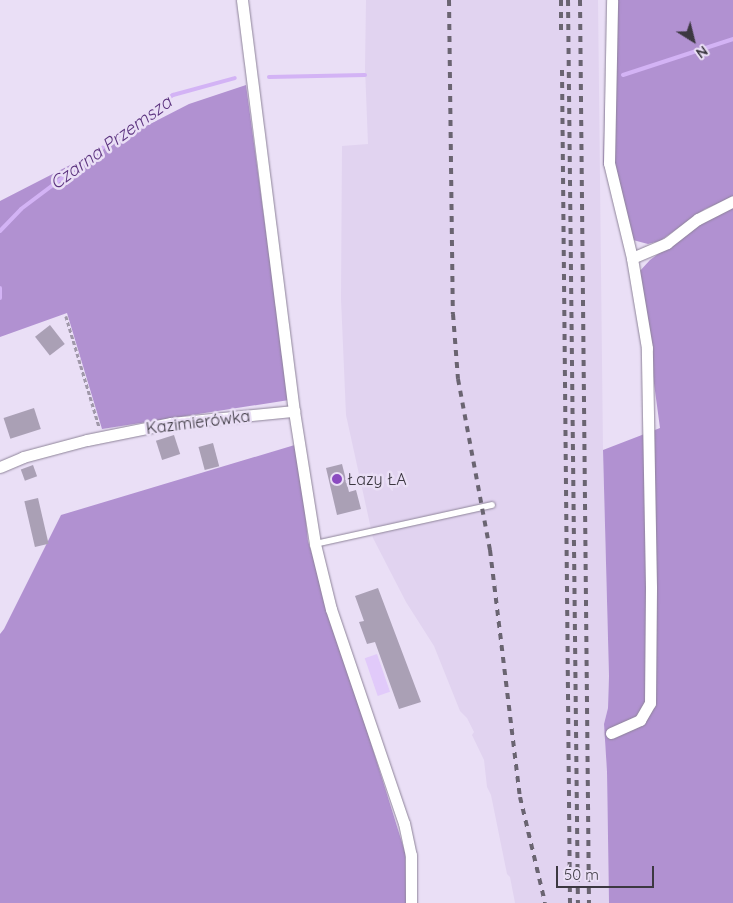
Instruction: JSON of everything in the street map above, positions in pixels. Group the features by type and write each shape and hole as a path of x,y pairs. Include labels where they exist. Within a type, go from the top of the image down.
{"street":[{"path":"242,0 294,412 315,544 331,609 404,823 411,855 412,903"},
{"path":"611,733 640,720 650,703 647,348 632,258 610,163 612,0"},
{"path":"632,258 667,243 698,219 733,201"},
{"name":"Kazimierówka","path":"0,467 23,457 103,437 172,423 294,412"}],"lane":[{"path":"315,544 492,505"}],"path":[{"path":"66,316 103,437"}],"shaded area":[{"path":"366,0 598,0 603,450 609,676 608,708 604,724 607,772 609,903 515,903 510,877 507,874 491,795 487,787 484,760 472,735 474,732 467,718 460,711 434,646 406,602 373,538 346,415 341,299 342,146 368,144 365,68"},
{"path":"608,0 733,0 733,197 705,209 660,241 648,244 633,240 603,164"},
{"path":"246,85 289,400 102,429 67,313 0,337 0,201 189,104"},
{"path":"733,207 733,903 609,903 607,772 604,724 608,708 609,676 603,450 660,428 639,272 650,260 705,219"},
{"path":"298,444 308,541 405,852 406,903 0,903 0,634 61,515"},
{"path":"377,654 390,692 378,696 365,658"}],"building":[{"path":"50,325 65,344 50,356 35,337"},
{"path":"34,408 41,429 10,439 4,418"},
{"path":"174,435 180,454 162,460 156,441"},
{"path":"213,443 219,466 205,470 199,447"},
{"name":"Łazy ŁA","path":"342,464 349,492 356,490 361,509 337,515 326,468"},
{"path":"33,465 37,476 25,481 21,469"},
{"path":"38,498 49,544 35,547 24,501"},
{"path":"378,588 421,702 399,709 375,642 367,644 359,622 364,621 355,596"}],"waterway":[{"name":"Czarna Przemsza","path":"623,75 733,39"},
{"name":"Czarna Przemsza","path":"269,77 365,75"},
{"name":"Czarna Przemsza","path":"0,231 21,209 173,95 235,78"},
{"name":"Czarna Przemsza","path":"0,288 0,298"}],"railway":[{"path":"449,0 453,314 458,379 490,550 520,797 545,903"},
{"path":"561,0 561,30"},
{"path":"568,0 578,903"},
{"path":"580,0 589,903"},
{"path":"562,70 570,903"}],"place":[{"name":"Łazy ŁA","path":"337,479"}]}
